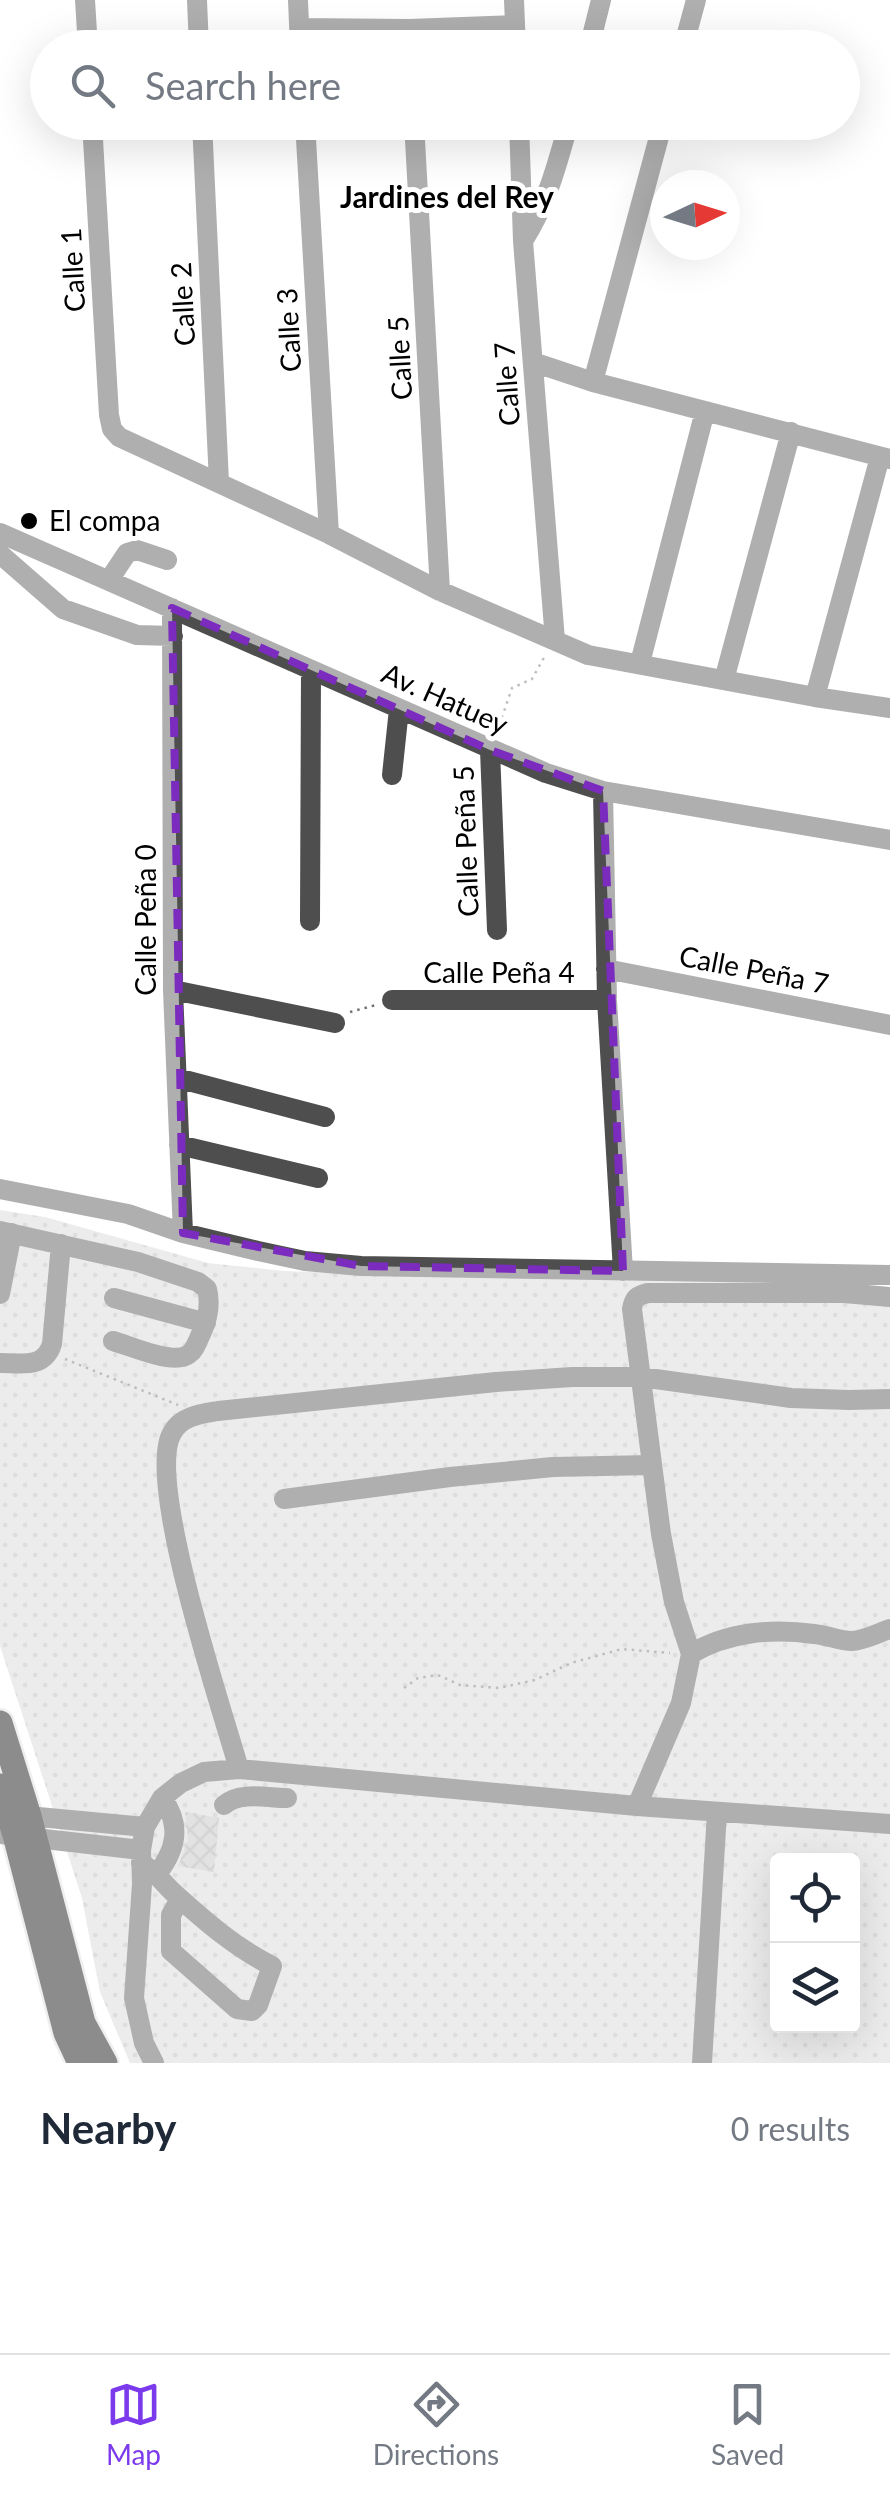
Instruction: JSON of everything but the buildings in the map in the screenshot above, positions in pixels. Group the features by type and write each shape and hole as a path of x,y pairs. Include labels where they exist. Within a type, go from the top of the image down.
{"main road":[{"path":"0,1723 15,1825 62,2019 80,2063"},
{"path":"0,1786 83,2023 104,2063"}],"street":[{"path":"86,0 87,30"},
{"path":"196,0 198,30"},
{"path":"298,0 300,30"},
{"path":"514,0 515,30"},
{"path":"594,30 601,0"},
{"path":"688,30 696,0"},
{"path":"475,30 515,25"},
{"name":"Calle 1","path":"93,140 108,414 112,429 130,444 218,482"},
{"name":"Calle 2","path":"203,140 218,482"},
{"name":"Calle 3","path":"306,140 329,534"},
{"name":"Calle 5","path":"415,140 440,591"},
{"name":"Calle 7","path":"520,140 523,241 554,640"},
{"path":"523,241 538,218 564,140"},
{"path":"592,382 658,140"},
{"path":"533,362 592,382 885,458 815,696"},
{"path":"640,664 705,411"},
{"path":"724,680 790,432"},
{"path":"218,482 440,591 588,656 890,708"},
{"name":"Av. Hatuey","path":"0,534 546,773 604,791 890,840"},
{"path":"109,580 127,553 138,550 166,560"},
{"path":"0,554 64,610 137,635 173,636"},
{"name":"Calle Peña 0","path":"172,608 173,990 183,1233"},
{"path":"310,921 311,670"},
{"path":"392,775 399,710"},
{"name":"Calle Peña 5","path":"490,750 497,930"},
{"path":"604,791 606,1000 623,1271"},
{"name":"Calle Peña 7","path":"606,969 890,1025"},
{"path":"173,990 335,1023"},
{"name":"Calle Peña 4","path":"392,1000 606,1000"},
{"path":"177,1078 325,1117"},
{"path":"179,1145 318,1178"},
{"path":"0,1189 128,1214 183,1233 304,1260 360,1266 890,1274"},
{"path":"0,1294 6,1232 138,1262 206,1288 210,1300 206,1323 192,1352 182,1358 168,1358 113,1341"},
{"path":"0,1363 36,1363 50,1352 61,1244"},
{"path":"636,1806 681,1704 691,1654 674,1602 660,1534 634,1300 648,1293 890,1296"},
{"path":"114,1298 206,1323"},
{"path":"239,1769 204,1656 165,1475 166,1449 172,1431 182,1420 201,1414 572,1377 641,1377 791,1398 890,1398"},
{"path":"284,1499 554,1467 652,1466"},
{"path":"691,1654 710,1643 746,1634 781,1631 856,1641 890,1629"},
{"path":"154,2063 144,2042 134,1998 146,1862 145,1827 162,1798 180,1783 204,1772 239,1769 636,1806 890,1824"},
{"path":"224,1805 239,1797 287,1798"},
{"path":"146,1862 174,1848 172,1810 162,1798"},
{"path":"702,2063 717,1812"},
{"path":"15,1825 145,1827"},
{"path":"15,1825 146,1862 180,1899 246,1953 272,1966 258,2005 252,2010 237,2009 171,1951 172,1915 180,1899"}],"path":[{"path":"490,750 512,688 532,679 554,640"},
{"path":"335,1023 338,1015 392,1000"},
{"path":"50,1352 201,1414"},
{"path":"404,1688 418,1678 438,1675 460,1685 500,1688 535,1680 571,1663 622,1649 691,1654"}],"highlighted area":[{"path":"172,608 490,750 603,791 623,1271 361,1266 183,1233"}],"shaded area":[{"path":"0,1210 45,1217 208,1263 284,1271 750,1279 890,1291 890,2063 130,2063 100,1992 82,1898 0,1646"}],"place":[{"name":"El compa","path":"29,521"}],"district":[{"name":"Jardines del Rey","path":"447,198"}]}
